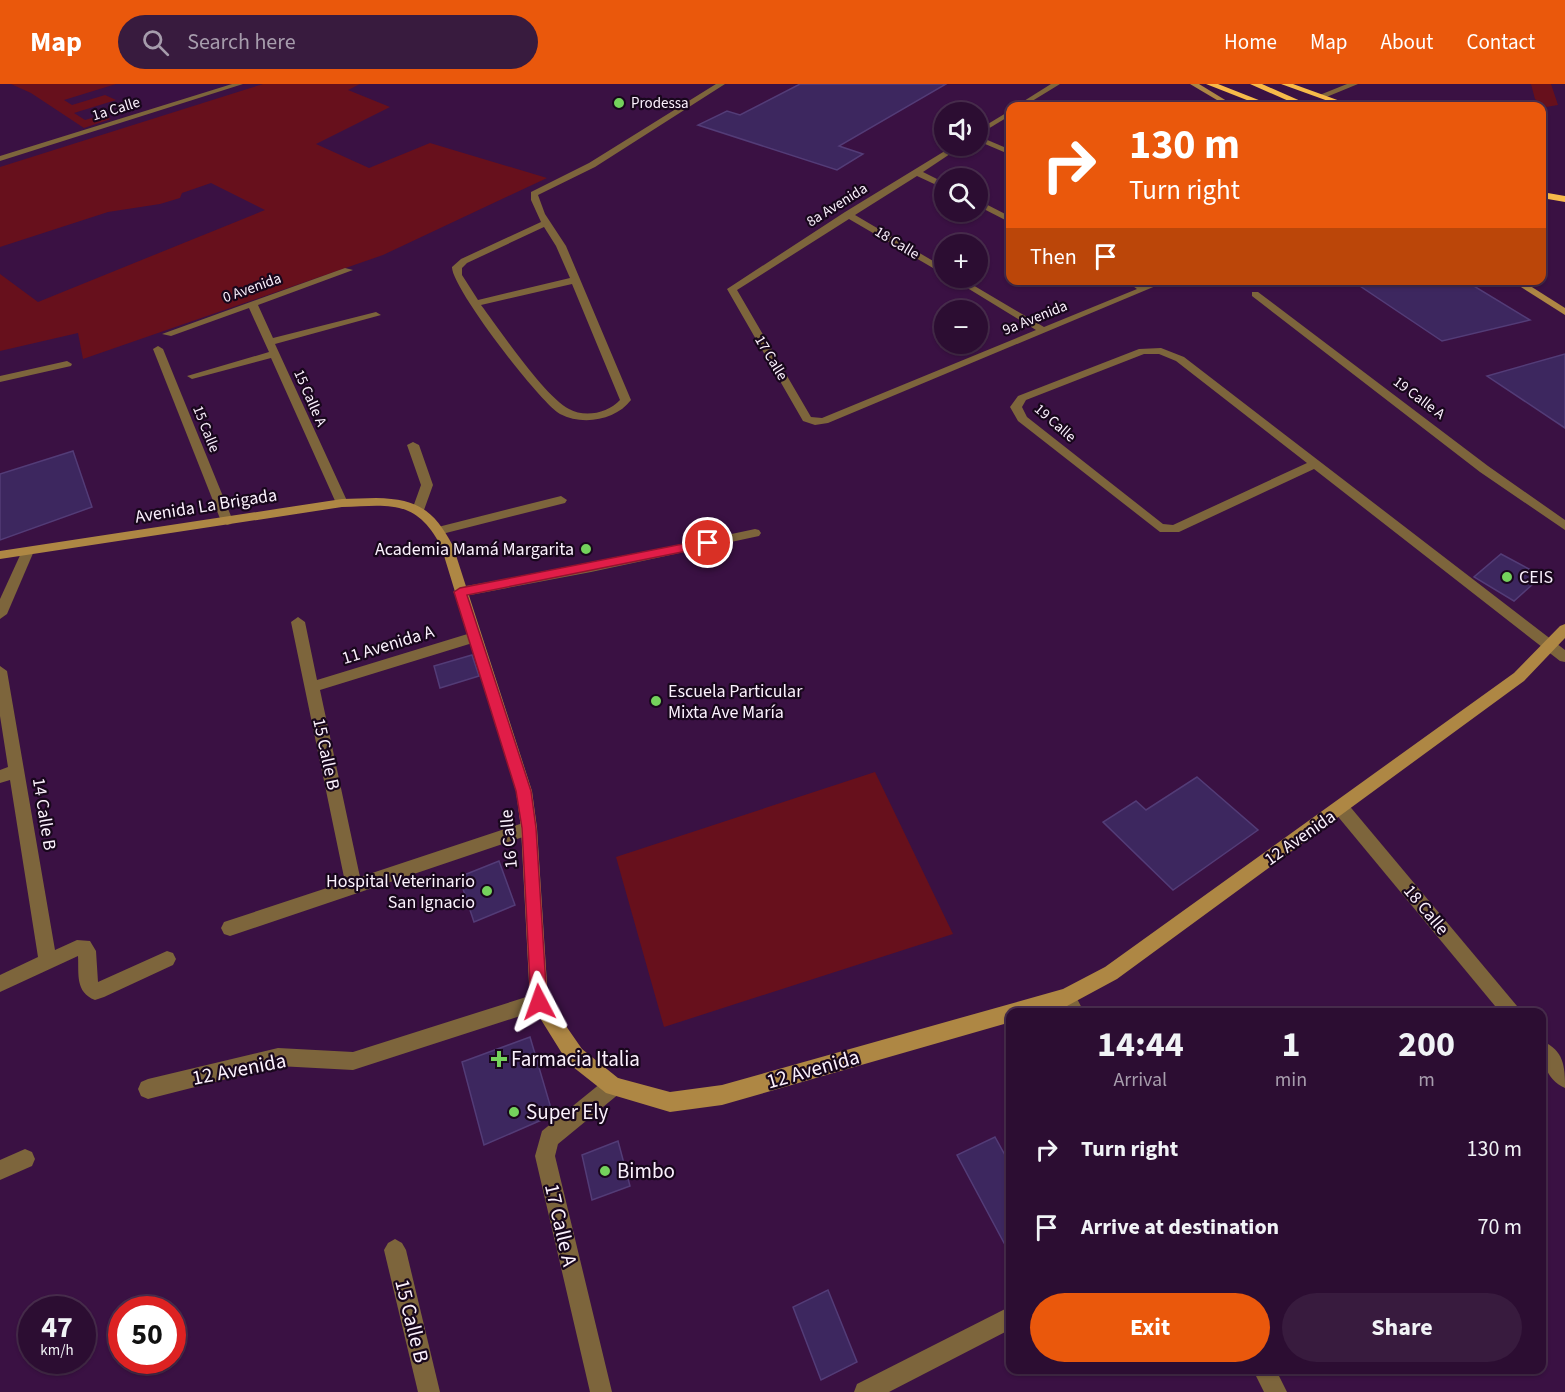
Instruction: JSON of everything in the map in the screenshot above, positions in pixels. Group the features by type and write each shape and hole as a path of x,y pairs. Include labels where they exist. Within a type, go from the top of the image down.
{"highway":[{"path":"1210,84 1258,102"},
{"path":"1254,84 1297,102"},
{"path":"1272,84 1320,102"},
{"path":"1285,84 1338,102"},
{"path":"1546,185 1565,188"},
{"path":"1546,196 1565,199"}],"main road":[{"path":"1194,84 1224,102"},
{"path":"1522,285 1565,312"},
{"path":"1538,285 1565,303"},
{"name":"Avenida La Brigada","path":"0,555 342,503 384,501 418,510"},
{"name":"16 Calle","path":"418,510 431,519 447,546 524,791 529,828 539,1002 574,1056 613,1086"},
{"name":"12 Avenida","path":"1049,1008 1071,1005 1110,973 1341,808 1519,677 1565,629"},
{"name":"12 Avenida","path":"613,1086 670,1102 722,1095 1006,1015"}],"street":[{"name":"1a Calle","path":"0,159 239,84"},
{"path":"547,222 487,249 457,267 456,273 475,304 527,372 562,410 582,417 606,414 620,408 626,400 561,246 535,200 534,194 592,165 722,84"},
{"path":"1027,102 1056,84"},
{"path":"1321,96 1354,84"},
{"path":"988,127 1006,115"},
{"path":"988,143 1006,151"},
{"name":"8a Avenida","path":"732,289 942,156"},
{"path":"916,172 934,181"},
{"path":"988,208 1006,217"},
{"name":"18 Calle","path":"848,214 934,265"},
{"name":"0 Avenida","path":"167,334 348,270"},
{"path":"475,304 575,280"},
{"path":"1137,285 1145,289"},
{"name":"9a Avenida","path":"814,422 824,421 1154,285"},
{"path":"972,288 1043,330"},
{"name":"17 Calle","path":"732,289 807,419 814,422"},
{"name":"19 Calle A","path":"1255,294 1484,469 1565,526"},
{"name":"15 Calle A","path":"252,304 342,503"},
{"path":"269,342 376,315"},
{"name":"15 Calle","path":"158,349 227,521"},
{"name":"19 Calle","path":"1316,463 1175,529 1160,528 1022,419 1016,406 1022,399 1143,351 1161,351 1180,359 1316,463 1565,657"},
{"path":"192,376 274,354"},
{"path":"0,379 68,364"},
{"path":"413,445 427,485 418,510"},
{"path":"438,531 561,501"},
{"path":"460,592 591,568 755,533"},
{"path":"0,614 27,551"},
{"name":"15 Calle B","path":"298,622 354,886"},
{"name":"11 Avenida A","path":"312,687 474,637"},
{"name":"14 Calle B","path":"0,671 48,963"},
{"path":"0,777 17,770"},
{"name":"18 Calle","path":"1341,808 1508,1008"},
{"path":"230,928 529,828"},
{"path":"0,984 76,948 84,947 87,951 89,987 95,991 104,989 167,959"},
{"name":"12 Avenida","path":"148,1089 278,1057 354,1061 539,1002"},
{"path":"1546,1055 1565,1078"},
{"name":"17 Calle A","path":"601,1392 544,1156 549,1138 613,1086"},
{"path":"0,1170 25,1159"},
{"name":"15 Calle B","path":"395,1250 429,1392"},
{"path":"875,1390 1006,1320"},
{"path":"1266,1374 1276,1392"}],"shaded area":[{"path":"11,84 116,84 64,100 72,105 105,95 116,100 74,113 85,120 102,115 111,119 84,128 31,93"},
{"path":"263,84 360,84 348,90 390,107 316,144 369,168 430,143 547,178 383,255 83,359 78,333 0,351 0,274 38,302 265,210 211,183 182,193 180,198 160,204 108,212 0,247 0,167"},
{"path":"1531,84 1551,84 1558,105 1546,107 1546,102 1539,102 1535,99"},
{"path":"875,772 953,934 664,1027 616,857"}],"building":[{"path":"800,84 946,84 839,146 863,154 837,170 698,125 727,111 740,115"},
{"path":"1358,285 1472,285 1530,320 1442,341"},
{"path":"1565,354 1565,428 1487,376"},
{"path":"73,451 92,507 0,540 0,474"},
{"name":"CEIS","path":"1501,554 1542,576 1514,601 1474,577"},
{"path":"472,655 479,676 440,688 434,666"},
{"path":"1197,777 1258,830 1173,890 1103,822 1136,801 1146,810"},
{"name":"Hospital Veterinario San Ignacio","path":"499,861 515,905 474,922 459,877"},
{"path":"530,1037 553,1115 484,1145 462,1062"},
{"path":"995,1137 1006,1157 1006,1247 957,1155"},
{"name":"Bimbo","path":"618,1141 630,1186 592,1200 582,1155"},
{"path":"828,1290 857,1362 821,1380 793,1307"}],"place":[{"name":"Prodessa","path":"619,103"},
{"name":"Academia Mamá Margarita","path":"586,549"},
{"name":"CEIS","path":"1507,577"},
{"name":"Escuela Particular Mixta Ave María","path":"656,701"},
{"name":"Hospital Veterinario San Ignacio","path":"487,891"},
{"name":"Farmacia Italia","path":"499,1059"},
{"name":"Super Ely","path":"514,1112"},
{"name":"Bimbo","path":"605,1171"}],"route":[{"path":"539,1002 529,828 524,791 460,592 591,568 708,543"}]}
